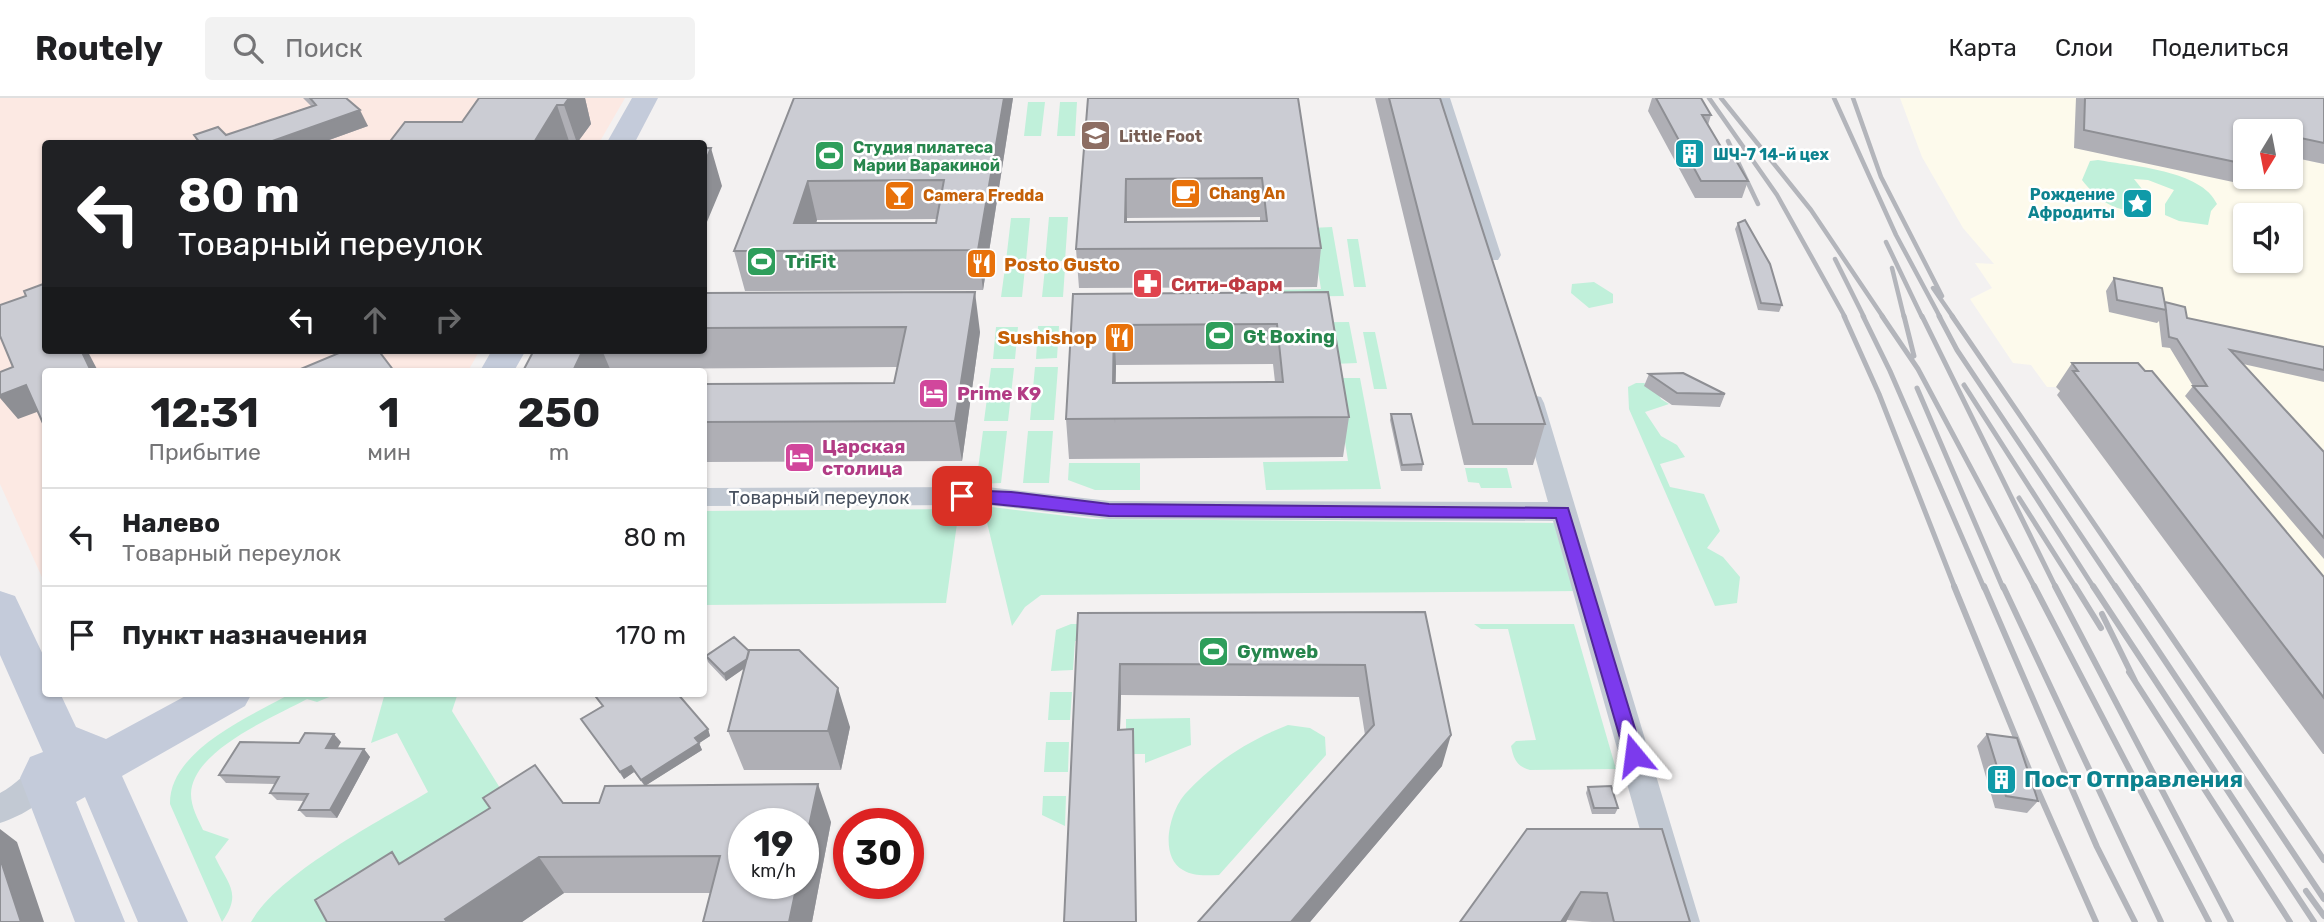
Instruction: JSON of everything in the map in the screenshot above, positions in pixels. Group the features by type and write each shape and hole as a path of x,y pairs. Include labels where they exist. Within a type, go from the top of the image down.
{"street":[{"path":"622,140 645,98"},
{"path":"641,140 663,98"},
{"path":"1441,98 1497,280"},
{"path":"1527,384 1683,922"},
{"name":"Товарный переулок","path":"707,497 987,496 1109,510 1563,512"},
{"path":"0,607 51,777 100,922"},
{"path":"51,777 188,697"},
{"path":"51,777 221,697"},
{"path":"51,777 163,922"}],"shaded area":[{"path":"0,98 625,98 601,140 42,140 42,354 478,354 470,368 42,368 42,577 0,484"},
{"path":"1900,98 2117,98 2233,170 2233,189 2303,189 2303,160 2324,164 2324,755 2057,395 2062,395 2056,387 2047,387 2031,365 2013,363 1970,299 1992,288 1975,263 1994,264 1963,228 1922,157"}],"green space":[{"path":"1028,102 1045,102 1041,136 1024,136"},
{"path":"1060,102 1077,102 1075,136 1057,136"},
{"path":"2098,160 2164,172 2197,184 2209,193 2217,204 2211,211 2208,225 2179,221 2165,215 2165,204 2174,190 2148,180 2134,179 2142,189 2138,198 2140,210 2122,209 2107,203 2082,180 2090,161"},
{"path":"1049,217 1068,217 1065,261 1045,261"},
{"path":"1011,218 1030,218 1026,261 1006,261"},
{"path":"1332,227 1344,296 1268,297 1268,290 1321,289 1311,228"},
{"path":"1347,239 1358,239 1366,287 1354,287"},
{"path":"1005,268 1025,268 1022,297 1001,297"},
{"path":"1045,268 1065,268 1063,297 1042,297"},
{"path":"1594,282 1613,294 1613,303 1589,308 1571,293 1572,284"},
{"path":"1349,322 1357,363 1333,364 1252,323"},
{"path":"1038,326 1059,326 1057,358 1036,359"},
{"path":"996,327 1018,327 1015,359 993,359"},
{"path":"1363,332 1375,332 1387,389 1374,389"},
{"path":"1035,367 1058,367 1054,420 1030,420"},
{"path":"991,368 1014,368 1008,421 984,421"},
{"path":"1335,378 1360,378 1381,489 1266,490 1263,462 1348,461"},
{"path":"1644,383 1657,390 1661,399 1669,404 1645,412 1661,436 1677,445 1685,457 1660,464 1670,487 1704,494 1720,531 1707,548 1723,557 1740,577 1737,603 1715,606 1629,409 1628,387"},
{"path":"983,431 1007,431 1001,483 976,484"},
{"path":"1028,431 1053,431 1049,483 1023,483"},
{"path":"1069,463 1140,463 1140,490 1095,490 1068,480"},
{"path":"1465,468 1507,468 1512,488 1481,488 1479,483 1468,482"},
{"path":"983,506 1093,519 1559,523 1579,591 1041,595 1025,607 1012,626"},
{"path":"959,509 946,603 707,605 707,511"},
{"path":"1071,624 1130,624 1130,641 1075,641 1073,670 1051,671 1056,630"},
{"path":"1474,624 1574,624 1616,769 1530,770 1519,764 1511,746 1516,741 1536,740 1508,629 1481,629"},
{"path":"1050,692 1072,692 1070,720 1048,720"},
{"path":"285,697 329,697 317,702 307,699 256,725 219,749 195,778 191,799 203,830 229,839 215,857 229,883 232,896 222,922 170,804 173,785 183,767 197,751 235,724"},
{"path":"384,697 457,697 452,711 520,820 361,922 251,922 283,885 306,867 357,833 428,792 397,733 371,743"},
{"path":"1190,718 1191,745 1145,763 1145,754 1126,754 1126,719"},
{"path":"1288,725 1310,728 1325,737 1326,755 1219,875 1196,875 1183,870 1175,863 1169,844 1171,821 1180,801 1209,771 1233,753"},
{"path":"1046,742 1069,742 1068,772 1044,772"},
{"path":"1043,796 1066,796 1065,826 1042,815"}],"building":[{"path":"310,98 346,98 360,110 275,140 198,140 194,135 218,127 226,135 316,105"},
{"path":"479,98 569,98 564,105 557,105 535,140 391,140 405,122 462,122"},
{"path":"794,98 1004,98 978,250 734,251","holes":["944,180 936,223 794,223 808,181"]},
{"path":"1088,98 1298,98 1321,248 1076,249","holes":["1262,178 1267,221 1125,222 1126,179"]},
{"path":"1389,98 1440,98 1545,424 1473,424"},
{"path":"1656,98 1701,98 1711,115 1702,115 1727,157 1734,157 1748,181 1701,181"},
{"path":"2085,98 2324,98 2324,143 2303,139 2303,119 2233,119 2233,161 2084,130"},
{"path":"1745,220 1770,264 1782,305 1761,303 1738,223"},
{"path":"2114,278 2162,288 2166,310 2117,300"},
{"path":"42,284 42,354 83,354 90,368 42,368 42,421 26,385 0,395 0,372 13,367 0,336 0,305 26,296 24,291"},
{"path":"975,292 955,421 707,422 707,384 894,383 906,327 707,328 707,293"},
{"path":"1328,292 1349,417 1066,419 1073,294","holes":["1277,324 1283,382 1113,383 1114,325"]},
{"path":"2165,302 2185,307 2187,318 2324,347 2324,370 2230,350 2324,452 2324,538 2193,386 2207,386 2177,339 2169,337"},
{"path":"337,354 381,354 392,368 303,368"},
{"path":"532,354 581,354 574,368 525,368"},
{"path":"2072,363 2138,363 2145,371 2152,371 2324,577 2324,698 2073,371 2078,371"},
{"path":"1683,373 1725,394 1677,393 1649,374"},
{"path":"1391,414 1411,414 1423,464 1402,465"},
{"path":"1425,612 1451,735 1291,922 1198,922 1374,725 1365,665 1120,664 1118,730 1133,729 1136,922 1064,922 1078,613"},
{"path":"734,637 749,651 747,659 724,674 707,655"},
{"path":"749,650 799,650 838,688 828,731 728,731"},
{"path":"596,697 680,697 708,729 695,738 699,743 641,780 631,766 620,772 581,719 603,706"},
{"path":"305,733 334,734 326,748 364,749 330,810 299,810 308,794 270,793 279,777 219,775 240,742 299,743"},
{"path":"1987,734 2017,738 2038,801 2006,796"},
{"path":"535,765 563,803 599,803 605,786 818,784 813,808 728,808 728,899 794,899 789,922 703,922 720,856 539,857 445,919 447,922 327,922 315,900 392,852 399,864 490,808 483,798"},
{"path":"1611,786 1618,808 1594,808 1588,787"},
{"path":"1527,829 1662,829 1690,922 1614,922 1607,893 1581,892 1561,922 1460,922"},
{"path":"0,858 21,922 0,922"}],"railway":[{"path":"1709,98 1777,195 1845,317"},
{"path":"1721,98 1811,210 1883,317"},
{"path":"1834,98 1896,235 1940,317"},
{"path":"1853,98 1881,177 1942,296"},
{"path":"1728,141 1758,204"},
{"path":"1886,242 1922,317"},
{"path":"1835,259 1864,317"},
{"path":"1892,268 1904,317"},
{"path":"1933,288 1953,317"},
{"path":"1844,316 1879,394 1955,588"},
{"path":"1863,316 1890,371 1984,588"},
{"path":"1882,316 1918,369 2035,588"},
{"path":"1904,316 1914,356"},
{"path":"1922,316 2055,586"},
{"path":"1939,316 1957,350 2116,588"},
{"path":"1952,316 2138,588"},
{"path":"1964,385 2094,588"},
{"path":"1917,388 2003,588"},
{"path":"2019,498 2076,588"},
{"path":"1954,586 2035,784 2096,922"},
{"path":"1984,586 2097,847 2135,922"},
{"path":"2003,586 2161,922"},
{"path":"2034,586 2209,922"},
{"path":"2055,586 2231,922"},
{"path":"2075,586 2101,628"},
{"path":"2093,586 2314,922"},
{"path":"2115,586 2324,899"},
{"path":"2137,586 2324,860"},
{"path":"2102,614 2135,681"},
{"path":"2129,672 2290,922"},
{"path":"2306,891 2324,916"}],"place":[{"name":"Little Foot","path":"1096,136"},
{"name":"ШЧ-7 14-й цех","path":"1690,154"},
{"name":"Студия пилатеса Марии Варакиной","path":"830,156"},
{"name":"Chang An","path":"1186,193"},
{"name":"Camera Fredda","path":"900,195"},
{"name":"Рождение Афродиты","path":"2138,203"},
{"name":"TriFit","path":"762,261"},
{"name":"Posto Gusto","path":"981,264"},
{"name":"Сити-Фарм","path":"1148,284"},
{"name":"Gt Boxing","path":"1220,336"},
{"name":"Sushishop","path":"1120,337"},
{"name":"Prime K9","path":"934,393"},
{"name":"Царская столица","path":"799,457"},
{"name":"Gymweb","path":"1214,651"},
{"name":"Пост Отправления","path":"2001,779"}],"route":[{"path":"962,496 1011,498 1109,510 1563,512 1634,755"}]}
